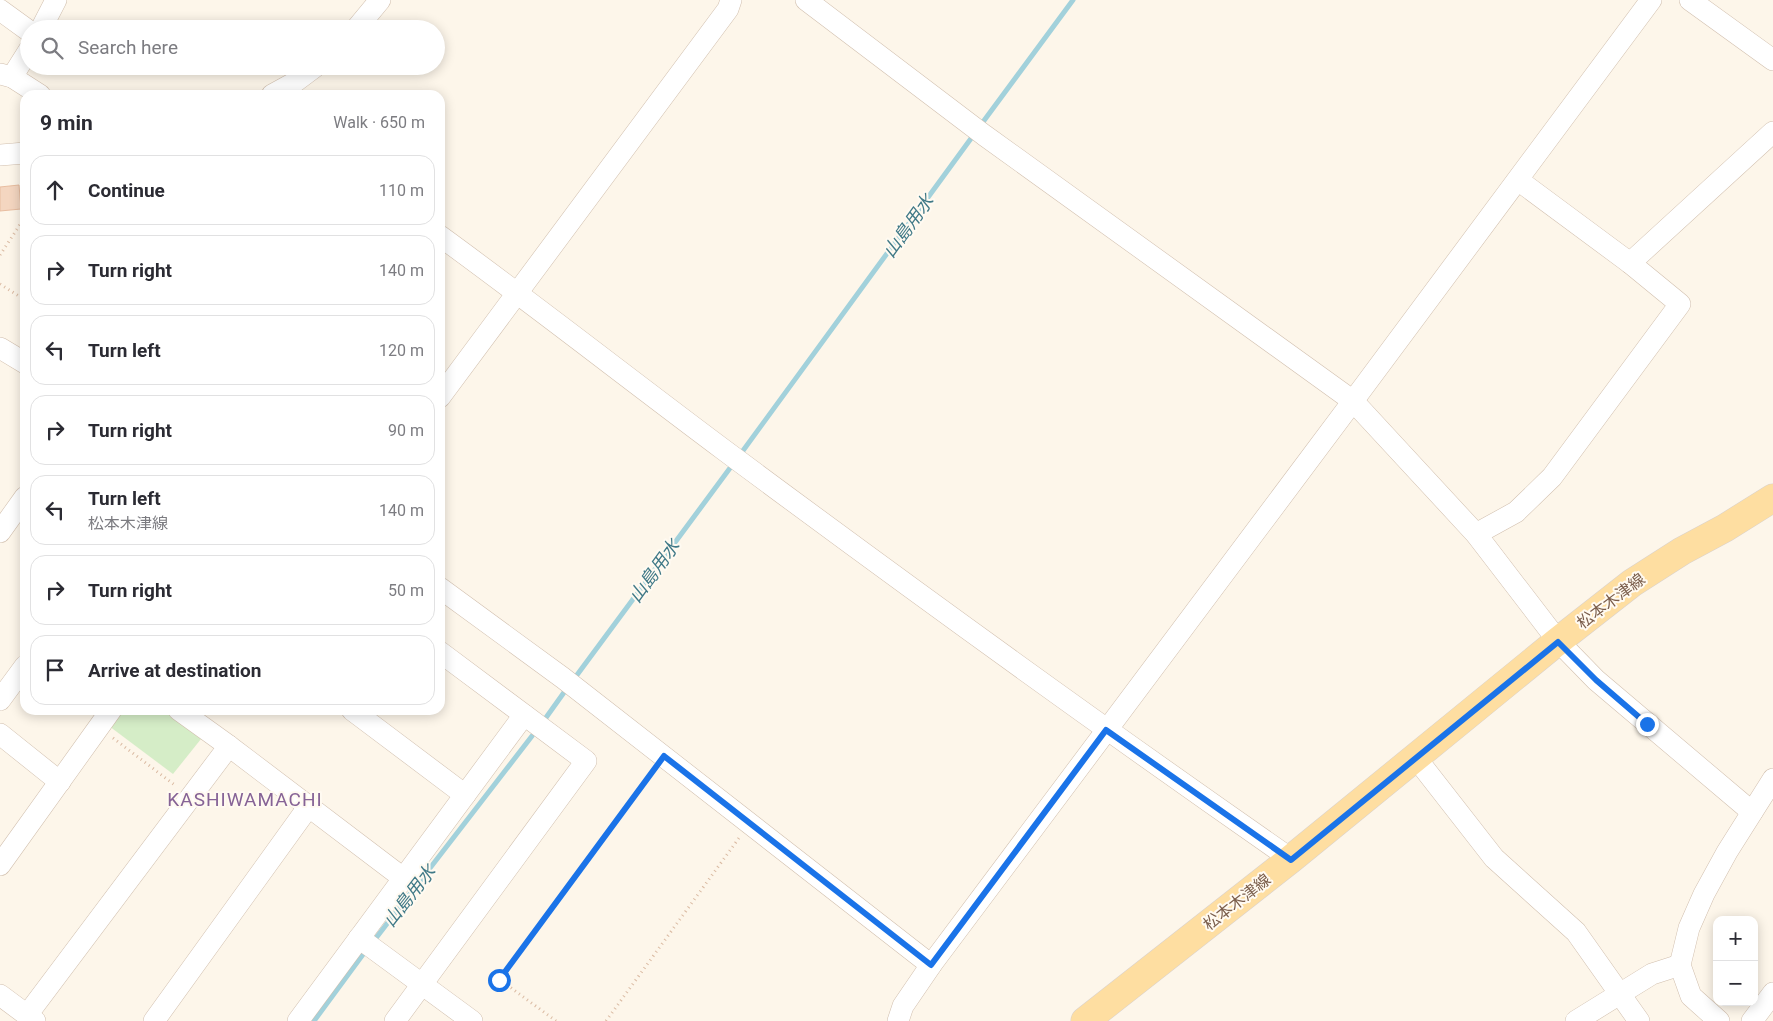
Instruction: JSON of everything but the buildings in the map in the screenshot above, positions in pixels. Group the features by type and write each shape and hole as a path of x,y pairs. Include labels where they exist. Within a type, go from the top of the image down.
{"main road":[{"name":"松本木津線","path":"1085,1021 1291,860 1632,583 1682,551 1725,528 1773,498"}],"street":[{"path":"46,20 56,0"},
{"path":"363,20 380,0"},
{"path":"445,390 728,8 731,0"},
{"path":"806,0 978,130 1354,402 1476,534 1558,642 1596,680 1752,812"},
{"path":"898,1021 903,1006 931,965 1354,402 1651,0"},
{"path":"1690,0 1773,60"},
{"path":"3,18 20,26"},
{"path":"20,60 6,75 32,90"},
{"path":"281,90 304,75"},
{"path":"1630,263 1773,132"},
{"path":"0,155 20,153"},
{"path":"1476,534 1516,512 1552,477 1680,304 1630,263 1518,180"},
{"path":"445,240 517,292 723,450 1106,730 1291,860"},
{"path":"0,348 20,360"},
{"path":"0,532 20,504"},
{"path":"445,592 552,669 931,965"},
{"path":"395,1021 586,761 445,656"},
{"path":"0,700 20,673"},
{"path":"1,862 107,715"},
{"path":"186,715 403,878"},
{"path":"359,715 464,795"},
{"path":"298,1021 524,715"},
{"path":"0,734 60,782"},
{"path":"0,995 31,1018 190,796 229,746"},
{"path":"1416,758 1494,858 1520,879 1576,932 1639,1021"},
{"path":"1720,1021 1692,996 1680,965 1689,928 1704,894 1726,852 1773,778"},
{"path":"154,1021 309,806"},
{"path":"359,938 472,1021"},
{"path":"1576,1021 1620,992 1652,974 1680,965"},
{"path":"1752,1021 1773,993"}],"path":[{"path":"0,255 20,225"},
{"path":"0,284 20,297"},
{"path":"99,727 190,796"},
{"path":"556,1021 499,980 664,756"},
{"path":"606,1021 750,823"}],"green space":[{"path":"117,715 170,715 201,739 173,774 109,726"}],"waterway":[{"name":"山島用水","path":"980,126 1073,0"},
{"name":"山島用水","path":"742,452 975,133"},
{"name":"山島用水","path":"574,679 733,464"},
{"name":"山島用水","path":"545,719 565,691"},
{"name":"山島用水","path":"376,938 532,736"},
{"name":"山島用水","path":"314,1021 364,953"}],"district":[{"name":"KASHIWAMACHI","path":"245,799"}],"route":[{"path":"499,980 664,756 931,965 1106,730 1291,860 1558,642 1596,680 1647,724"}]}
